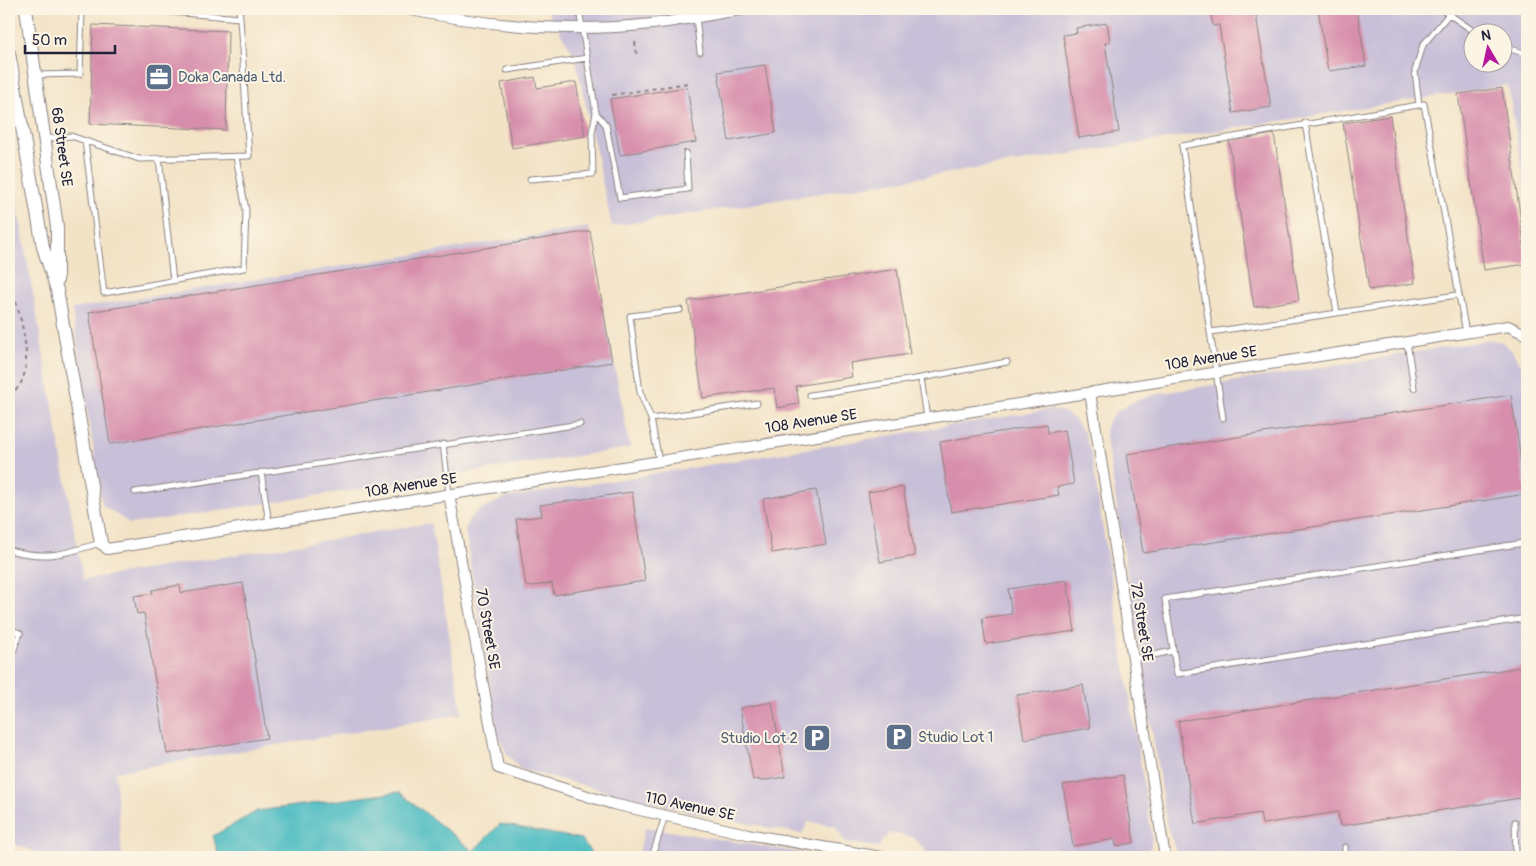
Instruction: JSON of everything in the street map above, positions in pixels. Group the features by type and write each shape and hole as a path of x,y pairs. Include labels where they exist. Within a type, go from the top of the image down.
{"street":[{"name":"68 Street SE","path":"26,9 57,227 57,290"},
{"path":"29,27 34,9"},
{"path":"406,9 458,20 582,27 651,24 745,9"},
{"name":"68 Street SE","path":"9,53 43,247 57,290 101,543"},
{"name":"108 Avenue SE","path":"101,543 107,549 1466,332 1508,326 1527,334"},
{"name":"72 Street SE","path":"1090,392 1165,857"},
{"name":"70 Street SE","path":"449,494 498,768"},
{"name":"110 Avenue SE","path":"498,768 613,804 747,834 881,857"}],"lane":[{"path":"36,75 80,74 82,11 86,9"},
{"path":"137,9 240,18"},
{"path":"45,139 71,136 139,159 249,156 239,9"},
{"path":"530,179 593,174 592,132 596,113 579,9"},
{"path":"1441,9 1464,24"},
{"path":"1419,105 1415,71 1423,45 1449,14"},
{"path":"696,17 700,52"},
{"path":"1514,50 1527,54"},
{"path":"508,70 587,58"},
{"path":"1222,418 1211,332 1182,146 1305,123 1424,104 1457,294 1466,332"},
{"path":"596,113 606,125 620,198 688,189 686,153"},
{"path":"1305,123 1337,313"},
{"path":"85,141 104,293 244,268 246,210 236,157"},
{"path":"158,158 173,281"},
{"path":"1211,332 1457,294"},
{"path":"659,461 651,419 640,392 630,316 680,310"},
{"path":"1407,342 1414,388"},
{"path":"810,395 1007,362"},
{"path":"920,378 927,418"},
{"path":"651,419 757,403"},
{"path":"135,492 580,424"},
{"path":"443,444 449,494"},
{"path":"261,472 268,523"},
{"path":"9,550 24,554 59,556 101,543"},
{"path":"1527,565 1524,543 1165,598 1177,674 1527,618"},
{"path":"9,629 20,633 9,662"},
{"path":"1133,659 1173,651"},
{"path":"666,816 651,856 667,857"},
{"path":"1515,822 1516,857"},
{"path":"1345,847 1345,857"}],"path":[{"path":"635,42 637,56"},
{"path":"612,95 688,83"},
{"path":"9,279 22,322 25,348 25,368 20,383 14,392 9,395"}],"shaded area":[{"path":"549,9 1527,9 1527,199 1508,85 612,226 575,56 548,13"},
{"path":"9,156 83,580 431,523 462,714 115,772 122,857 49,857 9,842"},
{"path":"588,227 630,448 130,524 102,505 72,309"},
{"path":"1490,340 1502,342 1512,351 1521,365 1527,382 1527,857 1178,857 1167,826 1105,431 1108,422 1117,411 1135,401 1157,394"},
{"path":"1048,410 1061,411 1072,417 1084,432 1091,454 1152,837 1150,849 1144,857 956,857 929,854 913,837 889,833 878,847 845,842 835,826 808,822 802,834 690,812 520,769 507,754 498,735 465,530 469,519 478,511 505,498"},
{"path":"645,827 827,857 638,857"}],"water":[{"path":"399,792 473,851 500,824 581,839 594,857 219,857 213,836 257,811"}],"building":[{"path":"1210,9 1255,9 1271,107 1233,113 1219,25 1213,26"},
{"path":"1318,9 1357,9 1366,66 1328,71"},
{"path":"1107,23 1110,42 1105,43 1119,132 1079,138 1063,35 1077,33 1076,28"},
{"name":"Doka Canada Ltd.","path":"93,25 228,31 226,130 90,124"},
{"path":"765,65 776,133 729,141 718,72"},
{"path":"535,77 537,88 576,82 585,136 512,148 501,83"},
{"path":"687,87 696,142 620,155 610,99"},
{"path":"1502,88 1527,264 1484,270 1458,94"},
{"path":"1390,116 1415,283 1369,290 1343,123"},
{"path":"1274,134 1299,300 1254,307 1229,141"},
{"path":"590,231 612,362 110,444 89,312"},
{"path":"897,269 910,354 850,363 852,377 796,386 799,404 777,408 774,388 703,398 688,301"},
{"path":"1511,395 1526,494 1143,553 1127,454"},
{"path":"1047,424 1048,433 1065,430 1074,484 1057,487 1059,495 951,512 940,442"},
{"path":"903,487 915,556 880,562 868,492"},
{"path":"816,490 826,544 772,553 763,499"},
{"path":"632,492 645,581 554,595 552,583 526,587 516,519 542,516 540,505"},
{"path":"1067,580 1075,631 986,644 982,618 1012,614 1008,589"},
{"path":"243,583 267,738 167,754 144,613 137,614 134,596 153,593 152,590 180,585 181,593"},
{"path":"1527,666 1527,797 1340,826 1338,812 1262,824 1260,813 1195,824 1178,721"},
{"path":"1083,685 1090,728 1024,739 1017,695"},
{"path":"772,702 785,777 759,781 759,779 753,780 740,708"},
{"path":"1123,775 1134,843 1116,846 1115,839 1073,846 1063,785"}],"place":[{"name":"Doka Canada Ltd.","path":"159,77"},
{"name":"Studio Lot 1","path":"899,737"},
{"name":"Studio Lot 2","path":"817,738"}]}
